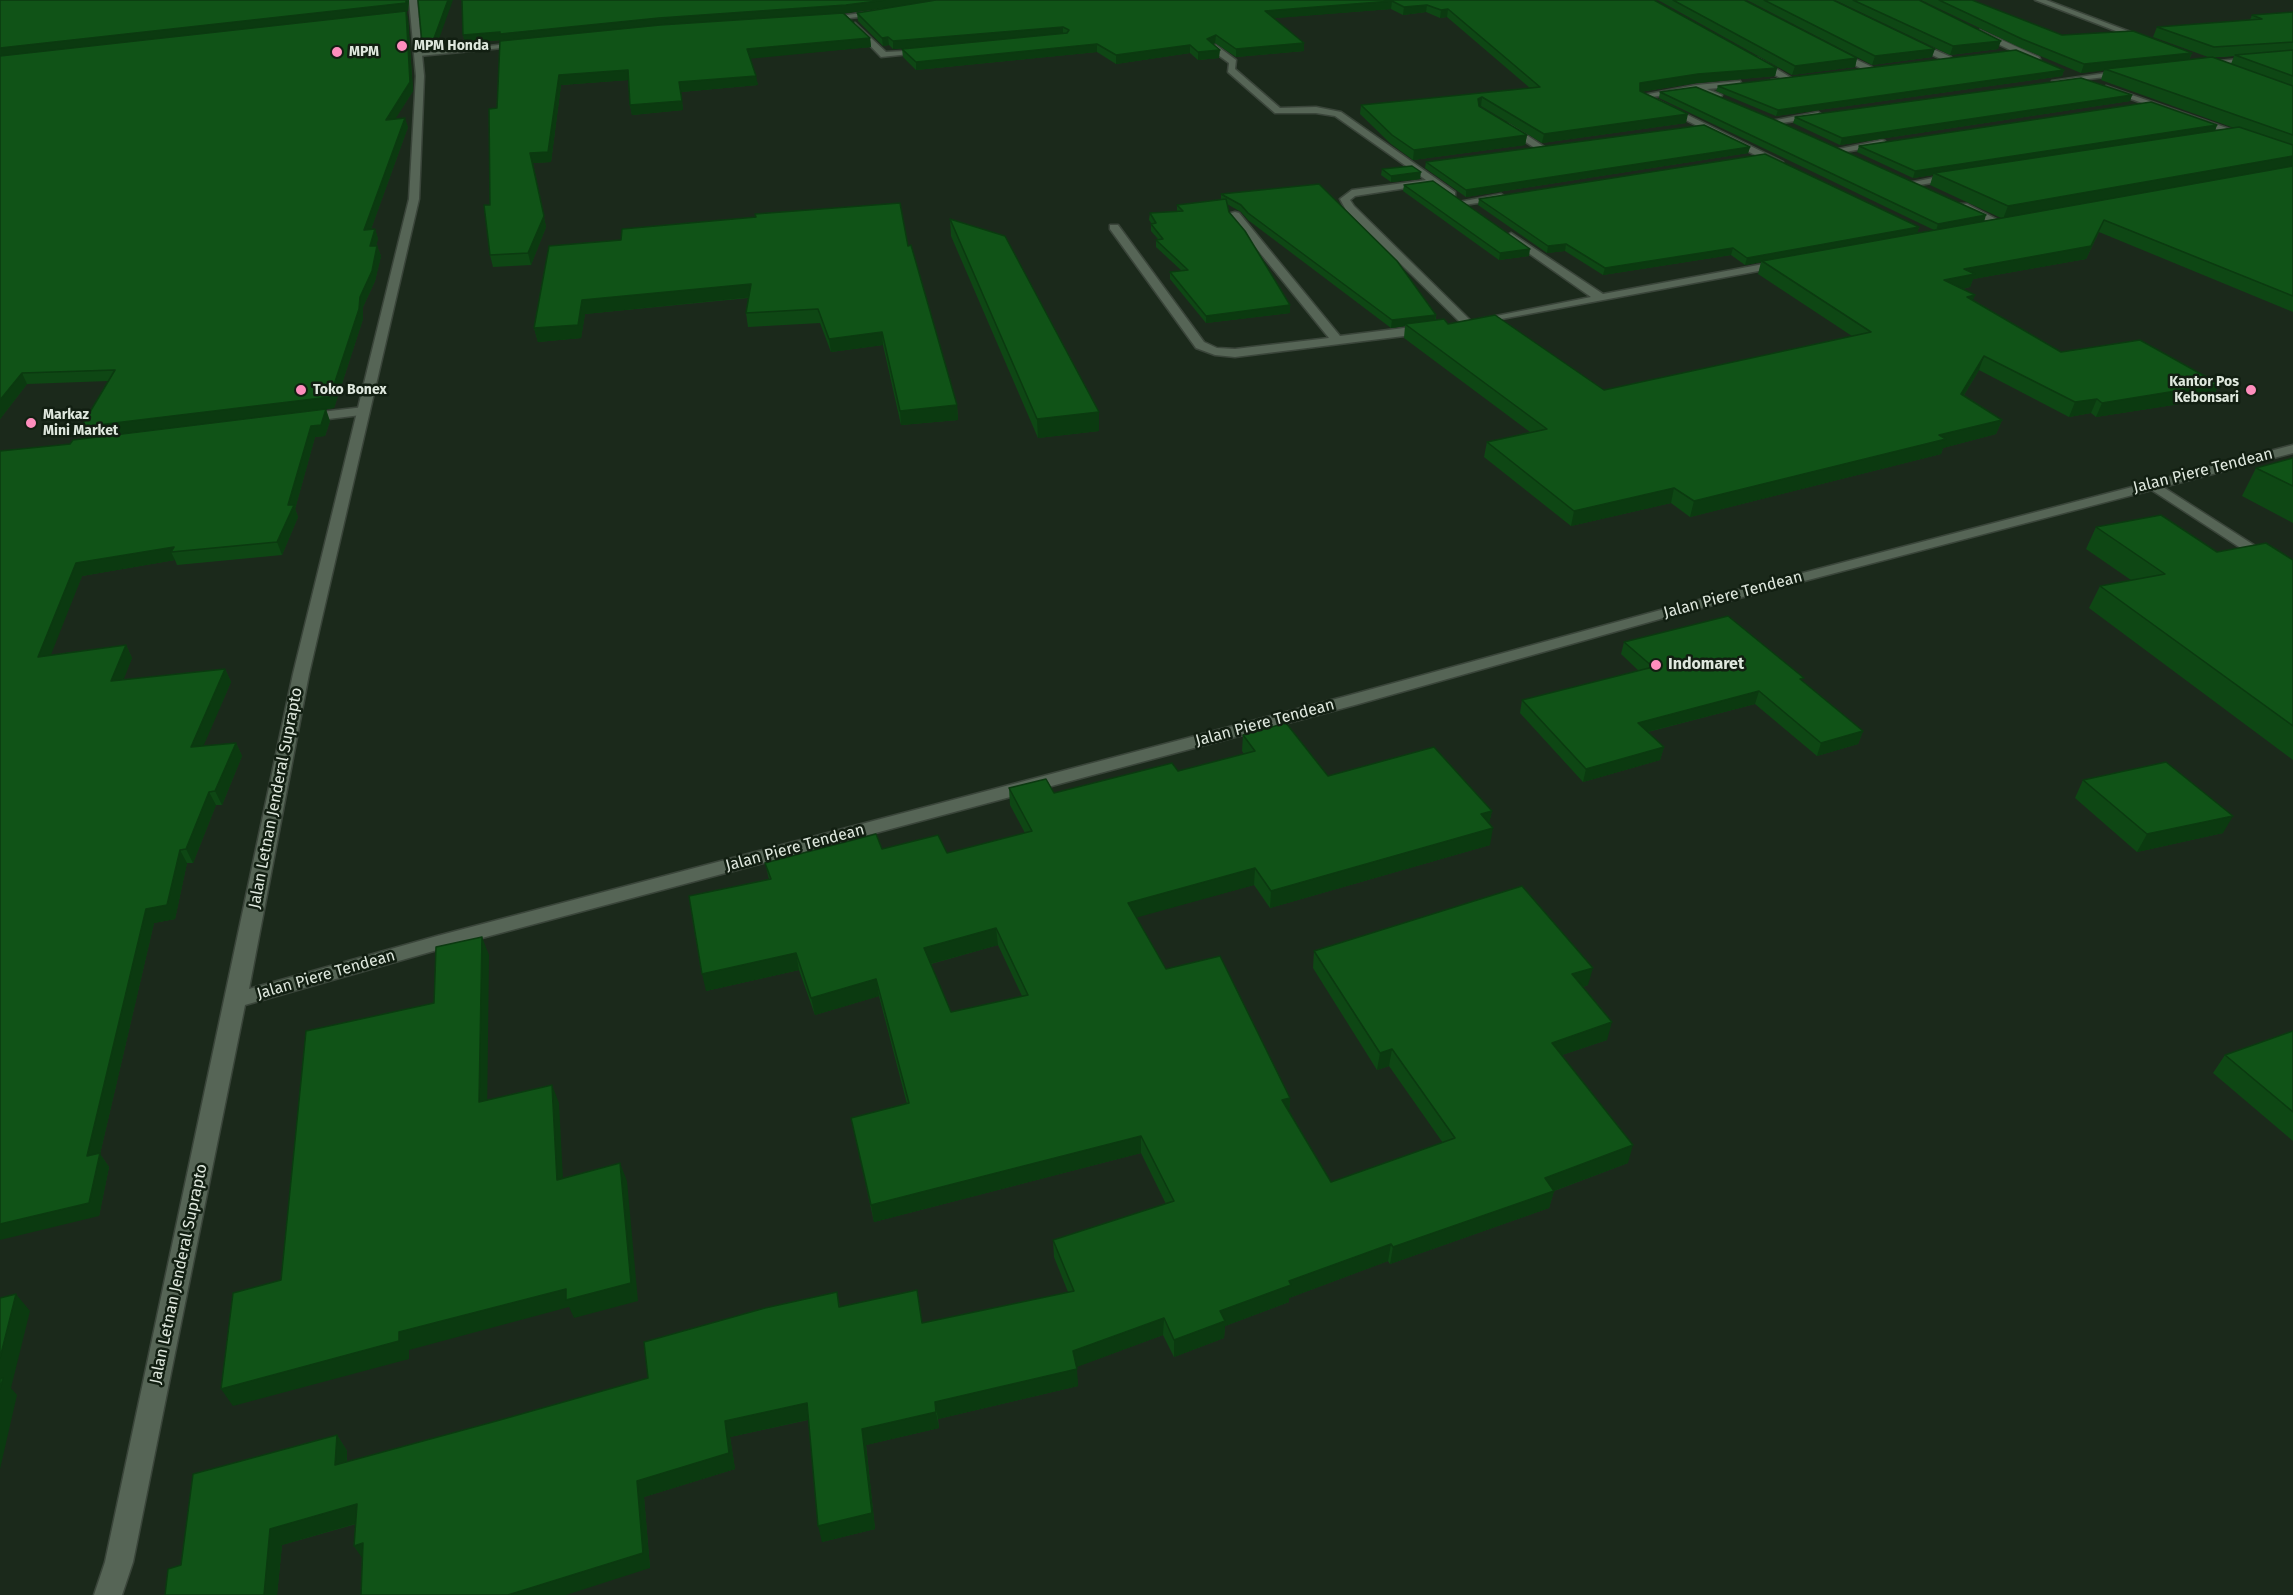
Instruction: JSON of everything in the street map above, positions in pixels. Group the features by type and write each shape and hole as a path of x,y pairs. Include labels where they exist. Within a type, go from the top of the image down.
{"street":[{"path":"2039,0 2152,42"},
{"name":"Jalan Letnan Jenderal Suprapto","path":"108,1595 119,1562 237,1000 301,674 414,199 419,54 410,10"},
{"path":"812,19 893,11"},
{"path":"847,17 884,55 936,51"},
{"path":"1970,27 2015,51 2048,64"},
{"path":"1907,40 1948,59"},
{"path":"419,54 537,42"},
{"path":"1213,47 1233,62 1231,70 1278,111 1316,110 1338,114 1474,209"},
{"path":"1828,48 1869,69"},
{"path":"2004,52 2015,51"},
{"path":"2206,63 2293,56"},
{"path":"1750,57 1791,80"},
{"path":"1925,62 1959,58"},
{"path":"2195,61 2228,70"},
{"path":"1847,72 1881,67"},
{"path":"2058,69 2293,154"},
{"path":"2045,83 2137,71"},
{"path":"1768,82 1803,78"},
{"path":"1756,83 1696,88 1642,96 1795,171"},
{"path":"1696,88 1726,100"},
{"path":"2128,107 2151,103"},
{"path":"1775,121 1834,112"},
{"path":"1765,117 1796,130"},
{"path":"1502,123 1541,148"},
{"path":"1680,129 1703,126"},
{"path":"2212,137 2235,134"},
{"path":"1839,150 1897,141"},
{"path":"1828,145 1860,159"},
{"path":"1519,151 1553,146"},
{"path":"1740,160 1764,156"},
{"path":"1410,165 1432,162"},
{"path":"1913,183 1959,176"},
{"path":"1903,178 1935,193"},
{"path":"1434,182 1352,193 1345,199 1350,208 1463,324 1795,261"},
{"path":"1464,202 1510,196"},
{"path":"1956,203 2005,222 1977,228"},
{"path":"1235,214 1336,340"},
{"path":"1113,227 1200,345 1215,351 1235,353 1436,328"},
{"path":"1502,230 1599,297"},
{"path":"291,419 364,411"},
{"name":"Jalan Piere Tendean","path":"237,1000 448,940 1338,704 1673,611 2293,449"},
{"path":"2152,484 2293,578"}],"building":[{"path":"0,0 406,0 406,3 0,48"},
{"path":"418,0 448,0 433,41 422,43"},
{"path":"462,0 885,0 846,5 659,18 500,34 500,32 463,35"},
{"path":"936,0 1654,0 1777,68 1698,74 1640,83 1640,91 1688,114 1544,134 1482,97 1478,99 1479,106 1527,135 1414,150 1392,135 1361,105 1540,87 1448,9 1441,10 1427,5 1404,7 1392,1 1265,11 1304,43 1236,49 1216,35 1207,39 1220,50 1198,52 1190,45 1116,55 1097,44 916,62 902,49 1067,33 1069,30 1063,27 893,41 888,37 882,38 857,13"},
{"path":"1673,0 1744,0 1857,58 1795,66"},
{"path":"1764,0 1833,0 1935,49 1875,56"},
{"path":"1853,0 1919,0 2001,41 1953,46"},
{"path":"1939,0 1972,0 2062,35 2133,31 2192,53 2084,64 2022,39"},
{"path":"406,11 410,82 386,120 405,118 364,230 375,229 370,246 377,246 372,271 360,297 359,309 330,397 81,427 115,370 22,373 0,400 0,56"},
{"path":"2293,12 2293,42 2214,47 2157,27 2262,19 2252,15"},
{"path":"843,13 870,38 747,49 756,76 679,82 682,101 630,105 628,70 559,75 548,152 530,153 544,216 528,253 490,255 484,205 490,205 489,109 497,108 500,41 660,25"},
{"path":"2016,50 2064,70 1778,110 1718,86"},
{"path":"2293,50 2293,76 2235,55"},
{"path":"2212,57 2293,86 2293,135 2105,69"},
{"path":"2081,78 2132,95 1842,138 1795,117"},
{"path":"1696,87 1773,119 1986,215 1938,224 1660,92"},
{"path":"2151,102 2217,125 1915,171 1859,146"},
{"path":"1704,125 1750,147 1466,190 1426,162"},
{"path":"2239,127 2293,145 2293,156 2008,206 1934,173"},
{"path":"1765,154 1919,227 1747,258 1733,248 1605,268 1566,244 1548,246 1479,199"},
{"path":"1412,166 1421,172 1391,176 1382,169"},
{"path":"2293,166 2293,296 2104,220 2091,246 1964,269 1975,274 1944,280 1975,295 1967,297 2061,352 2140,340 2219,384 2102,403 2097,399 2075,402 1984,356 1961,394 2002,420 1939,435 1946,439 1694,501 1674,488 1574,511 1487,442 1547,429 1405,324 1444,319 1448,324 1495,315 1604,390 1871,332 1762,261"},
{"path":"1433,181 1530,249 1500,253 1404,185"},
{"path":"1319,184 1397,261 1436,315 1392,320 1248,213 1241,205 1221,194"},
{"path":"1226,199 1229,212 1245,231 1290,305 1206,316 1170,272 1188,270 1156,240 1163,239 1151,224 1156,223 1150,213 1183,211 1177,205"},
{"path":"900,203 908,246 911,245 957,405 900,411 882,332 829,339 818,309 746,313 751,284 582,300 578,325 534,328 549,246 621,240 622,229 756,217 755,214"},
{"path":"950,219 1005,236 1099,412 1037,419"},
{"path":"326,409 321,425 311,426 288,505 294,505 277,542 171,552 174,547 76,563 38,657 126,645 111,681 225,669 191,747 236,743 215,791 209,792 186,849 180,850 167,905 146,909 87,1156 100,1153 89,1203 0,1224 0,451 70,444 73,440"},
{"path":"2293,458 2293,486 2256,468"},
{"path":"2161,515 2217,552 2266,543 2293,560 2293,726 2100,586 2165,574 2096,527"},
{"path":"1728,616 1804,678 1800,679 1863,731 1821,743 1759,691 1638,723 1664,747 1586,769 1522,700 1653,667 1624,642"},
{"path":"1286,723 1328,776 1434,747 1492,811 1481,814 1493,828 1271,891 1255,868 1128,903 1166,969 1220,956 1290,1098 1282,1100 1331,1182 1455,1138 1392,1049 1380,1053 1314,951 1522,886 1593,968 1572,974 1612,1022 1552,1043 1633,1145 1545,1178 1554,1191 1393,1247 1391,1244 1289,1281 1291,1285 1220,1311 1225,1321 1174,1340 1164,1318 1073,1351 1077,1369 935,1402 936,1412 862,1429 872,1513 818,1526 807,1403 725,1421 729,1453 637,1481 643,1553 508,1595 361,1595 363,1543 354,1546 357,1504 270,1529 264,1595 165,1595 168,1569 181,1565 193,1474 337,1435 335,1465 500,1420 648,1378 644,1342 765,1308 837,1292 839,1307 917,1290 922,1323 1074,1291 1053,1240 1174,1201 1141,1136 871,1205 851,1118 909,1103 876,979 811,998 796,953 702,974 689,896 771,879 765,863 876,834 882,849 938,835 947,853 1032,831 1009,788 1046,779 1054,793 1172,763 1178,771 1255,751 1243,735","holes":["996,928 1028,995 951,1012 924,948"]},
{"path":"2166,762 2233,816 2147,834 2083,780"},
{"path":"482,937 479,1102 552,1085 557,1180 620,1163 631,1283 566,1300 566,1289 399,1332 399,1341 221,1389 233,1293 281,1280 306,1031 434,1003 436,947"},
{"path":"2293,1031 2293,1112 2225,1055"},
{"path":"16,1294 0,1358 0,1298"}],"place":[{"name":"MPM Honda","path":"402,46"},
{"name":"MPM","path":"337,52"},
{"name":"Toko Bonex","path":"301,390"},
{"name":"Kantor Pos Kebonsari","path":"2251,390"},
{"name":"Markaz Mini Market","path":"31,423"},
{"name":"Indomaret","path":"1656,665"}]}
